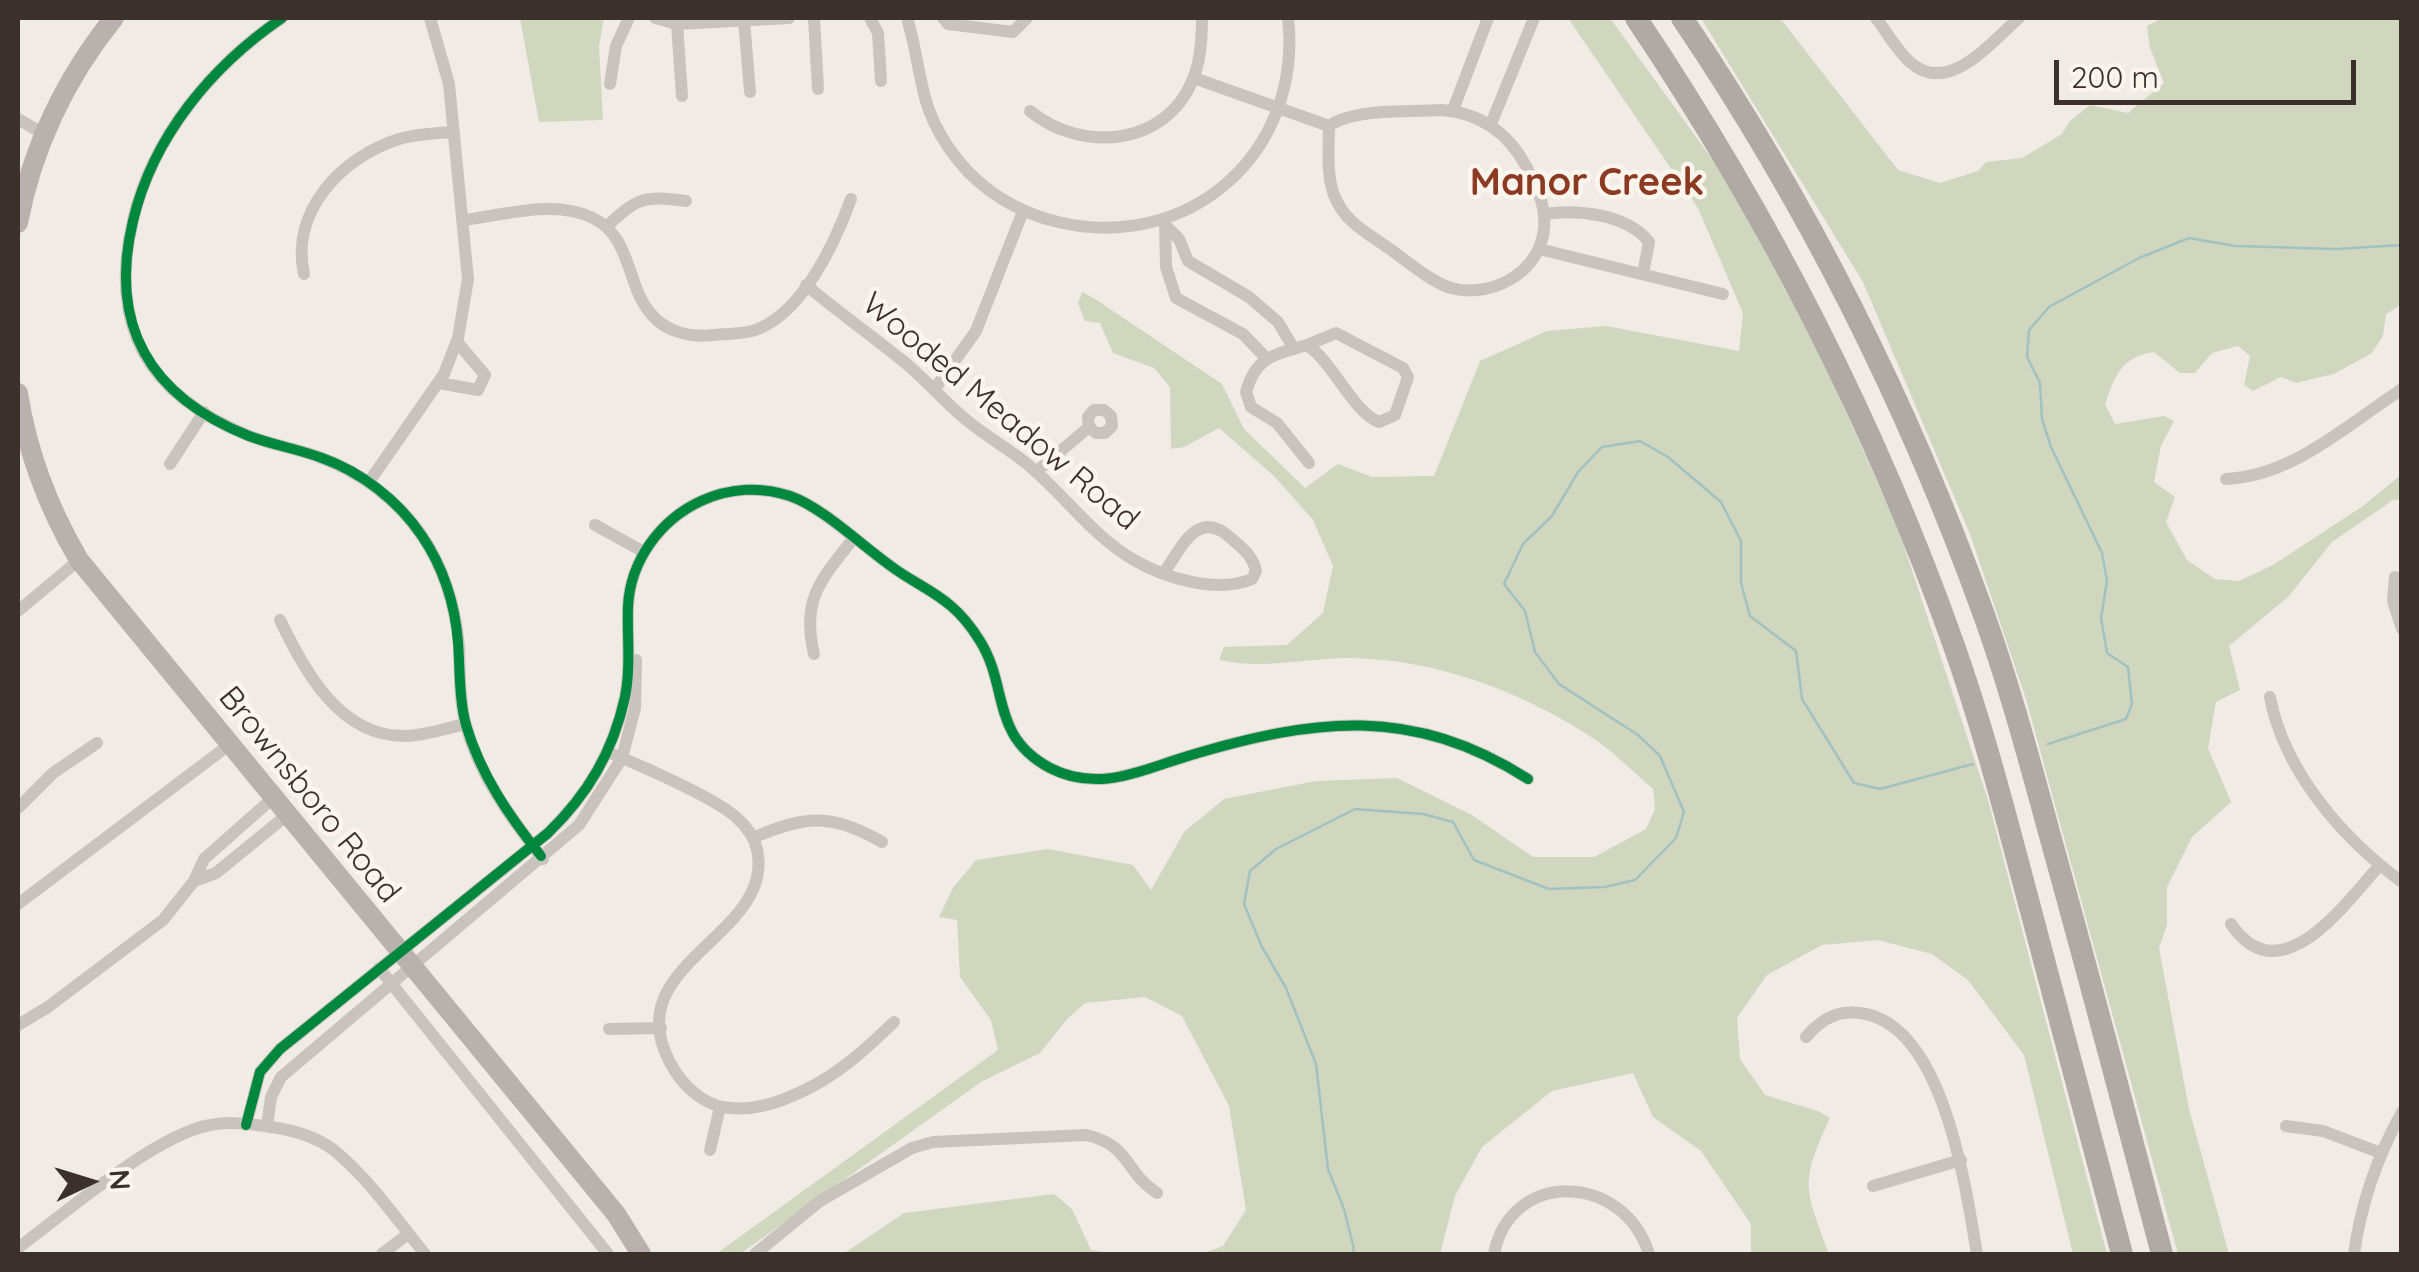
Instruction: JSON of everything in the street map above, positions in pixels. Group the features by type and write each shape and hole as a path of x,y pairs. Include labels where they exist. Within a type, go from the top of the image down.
{"highway":[{"path":"1636,18 1740,181 1809,308 1914,540 1954,644 1987,750 2122,1254"},
{"path":"1682,18 1777,168 1838,280 1898,402 1950,524 2021,730 2162,1254"}],"main road":[{"path":"18,223 29,174 44,134 93,43 114,18"},
{"name":"Brownsboro Road","path":"18,393 39,475 79,560 616,1214 641,1254"}],"street":[{"path":"282,18 222,64 188,106 154,164 140,195 130,233 124,282 134,335 168,385 204,412 248,436 322,458 369,482 422,534 443,577 457,631 466,724 491,785 543,859"},
{"path":"369,482 439,383 456,342 468,279 444,60 430,18"},
{"path":"610,84 616,46 629,18"},
{"path":"655,18 677,24 788,18"},
{"path":"814,18 818,89"},
{"path":"870,18 878,32 881,81"},
{"path":"907,18 923,98 944,140 980,182 1038,218 1092,228 1166,223 1232,179 1256,152 1279,108 1289,64 1288,18"},
{"path":"943,18 948,24 1013,32 1027,18"},
{"path":"1030,111 1057,130 1074,136 1120,138 1136,133 1164,117 1194,78 1202,18"},
{"path":"1453,110 1488,18"},
{"path":"1492,124 1534,18"},
{"path":"1876,18 1910,62 1932,73 1956,70 2019,18"},
{"path":"744,20 750,92"},
{"path":"677,24 682,96"},
{"path":"1194,78 1329,126"},
{"path":"1453,110 1492,124 1524,161 1544,214 1544,230 1528,266 1502,284 1469,291 1443,285 1353,224 1341,210 1330,184 1329,126 1354,116 1453,110"},
{"path":"18,119 44,134"},
{"path":"304,274 304,226 328,186 342,172 388,144 412,136 454,132"},
{"path":"464,220 565,209 593,218 622,249 648,311 661,324 682,334 703,337 755,330 786,311 825,256 850,199"},
{"path":"606,228 625,208 640,200 686,201"},
{"path":"934,390 976,332 1024,211"},
{"path":"1544,214 1586,214 1639,230 1649,242 1643,274"},
{"path":"1166,223 1179,239 1188,261 1249,297 1300,347 1320,354 1373,420 1380,422 1396,416 1408,376 1403,368 1336,333 1300,347 1266,358 1254,367 1246,392 1251,406 1277,423 1309,463"},
{"path":"1166,223 1167,271 1176,298 1242,334 1266,358"},
{"path":"1538,249 1723,294"},
{"path":"1167,271 1178,270 1188,261"},
{"name":"Wooded Meadow Road","path":"806,285 966,420 1036,472 1105,541 1136,562 1164,573 1183,580 1230,585 1252,580 1256,571 1251,557 1241,547 1221,528 1209,526 1191,534 1164,573"},
{"path":"439,383 478,390 486,375 456,342"},
{"path":"2226,479 2271,472 2402,389"},
{"path":"170,464 204,412"},
{"path":"1036,472 1089,427"},
{"path":"267,1126 271,1096 280,1078 392,986 405,961 568,814 598,773 624,697 630,631 628,602 644,552 662,529 686,509 717,494 764,490 791,496 937,595 968,623 992,664 1002,714 1015,737 1039,761 1065,774 1089,780 1113,779 1294,730 1367,724 1446,738 1481,752 1528,779"},
{"path":"595,525 644,552"},
{"path":"814,654 808,613 815,591 853,538"},
{"path":"18,611 79,560"},
{"path":"2394,577 2393,601 2402,628"},
{"path":"280,620 328,700 362,726 405,736 466,724"},
{"path":"246,1125 254,1086 264,1066 280,1049 379,968 405,961 543,859 594,807 622,758 635,708 635,644 630,631"},
{"path":"2270,696 2280,737 2302,774 2334,818 2402,882"},
{"path":"18,808 53,773 97,743"},
{"path":"18,904 230,745"},
{"path":"608,752 728,811 754,838 758,874 754,891 743,910 675,977 663,1005 661,1028 670,1062 682,1081 720,1107 756,1108 797,1094 850,1062 894,1022"},
{"path":"18,1024 48,1007 164,920 194,881 204,859 274,798"},
{"path":"194,881 216,873 287,815"},
{"path":"754,838 791,823 833,821 845,822 882,842"},
{"path":"2230,924 2258,946 2275,950 2294,948 2319,932 2380,865"},
{"path":"379,968 608,1254"},
{"path":"339,1001 353,1018"},
{"path":"1806,1036 1828,1017 1847,1012 1870,1015 1897,1029 1914,1049 1934,1083 1961,1160 1978,1254"},
{"path":"608,1029 661,1028"},
{"path":"264,1066 280,1078"},
{"path":"710,1150 720,1107"},
{"path":"2354,1254 2364,1203 2381,1153 2402,1112"},
{"path":"21,1248 168,1140 207,1125 246,1125 309,1136 335,1151 425,1254"},
{"path":"2286,1126 2323,1130 2381,1153"},
{"path":"756,1254 820,1201 895,1156 933,1142 1086,1135 1117,1147 1138,1178 1157,1193"},
{"path":"1873,1186 1961,1160"},
{"path":"1494,1254 1502,1230 1521,1209 1552,1194 1582,1192 1605,1198 1626,1213 1638,1227 1649,1254"},
{"path":"382,1254 408,1234"}],"green space":[{"path":"520,18 604,18 599,46 603,120 539,122"},
{"path":"1568,18 1610,18 1730,184 1823,361 1898,528 1988,800 2107,1254 2073,1254 2024,1055 1968,980 1932,954 1878,940 1822,945 1767,975 1737,1018 1740,1059 1765,1095 1830,1118 1813,1158 1809,1186 1829,1254 1751,1254 1751,1224 1701,1151 1653,1117 1633,1073 1552,1091 1482,1147 1455,1196 1440,1254 1202,1254 1223,1246 1246,1210 1229,1106 1182,1016 1145,997 1085,1003 1040,1053 981,1082 740,1254 716,1254 998,1050 991,1020 960,977 957,920 939,917 953,888 976,860 1048,849 1133,865 1151,890 1184,832 1224,799 1316,781 1397,778 1472,815 1533,857 1594,857 1646,829 1655,809 1653,789 1597,741 1503,691 1443,671 1380,660 1332,658 1252,664 1219,660 1224,647 1287,645 1323,613 1333,566 1313,520 1274,476 1219,428 1184,447 1171,449 1170,387 1154,368 1113,353 1100,323 1085,321 1078,303 1082,292 1095,299 1222,384 1244,429 1305,488 1338,464 1372,477 1434,476 1480,361 1547,331 1606,326 1739,351 1743,313 1698,208"},
{"path":"1701,18 1780,18 1898,170 1940,183 1978,171 1986,162 2022,158 2062,134 2069,122 2090,105 2128,113 2164,83 2150,48 2147,26 2162,18 2401,18 2401,305 2386,314 2383,336 2372,353 2334,374 2296,383 2281,377 2253,391 2244,385 2250,356 2238,346 2212,353 2195,373 2180,373 2154,352 2134,358 2121,369 2105,404 2115,424 2164,416 2174,421 2161,446 2154,482 2175,497 2166,522 2187,560 2215,579 2239,581 2273,565 2363,506 2401,475 2401,499 2393,500 2332,542 2289,596 2229,646 2240,690 2216,702 2208,748 2231,802 2192,837 2167,887 2167,925 2159,948 2189,1109 2229,1254 2178,1254 2026,699 1970,534 1863,282"},
{"path":"1054,1194 1072,1209 1091,1250 1117,1254 843,1254 904,1213"}],"waterway":[{"path":"2048,744 2126,719 2132,704 2128,667 2107,653 2101,618 2107,581 2102,553 2051,447 2042,419 2040,383 2027,357 2029,330 2049,307 2139,258 2189,238 2235,246 2337,249 2402,245"},
{"path":"1352,1254 1344,1209 1328,1169 1316,1064 1286,988 1262,947 1244,904 1250,871 1276,849 1355,809 1423,814 1453,822 1474,860 1549,889 1605,887 1635,880 1676,838 1684,812 1660,756 1638,735 1559,684 1535,652 1525,611 1504,584 1523,544 1552,516 1578,472 1602,447 1640,441 1668,457 1721,502 1741,541 1741,583 1750,616 1796,651 1802,699 1854,783 1880,789 1973,764"}],"cycle path":[{"path":"282,18 209,81 170,132 155,160 133,221 127,258 127,293 133,324 144,353 186,401 249,436 351,471 390,499 422,536 451,600 462,705 472,743 497,794 541,856"},
{"path":"246,1125 260,1072 280,1049 548,833 575,803 606,754 620,717 628,674 630,590 641,558 673,519 701,501 723,493 768,491 803,502 944,601 963,618 989,658 1003,710 1018,741 1050,768 1068,775 1086,779 1120,777 1278,733 1362,726 1402,729 1443,739 1485,755 1528,779"}],"district":[{"name":"Manor Creek","path":"1587,184"}]}
